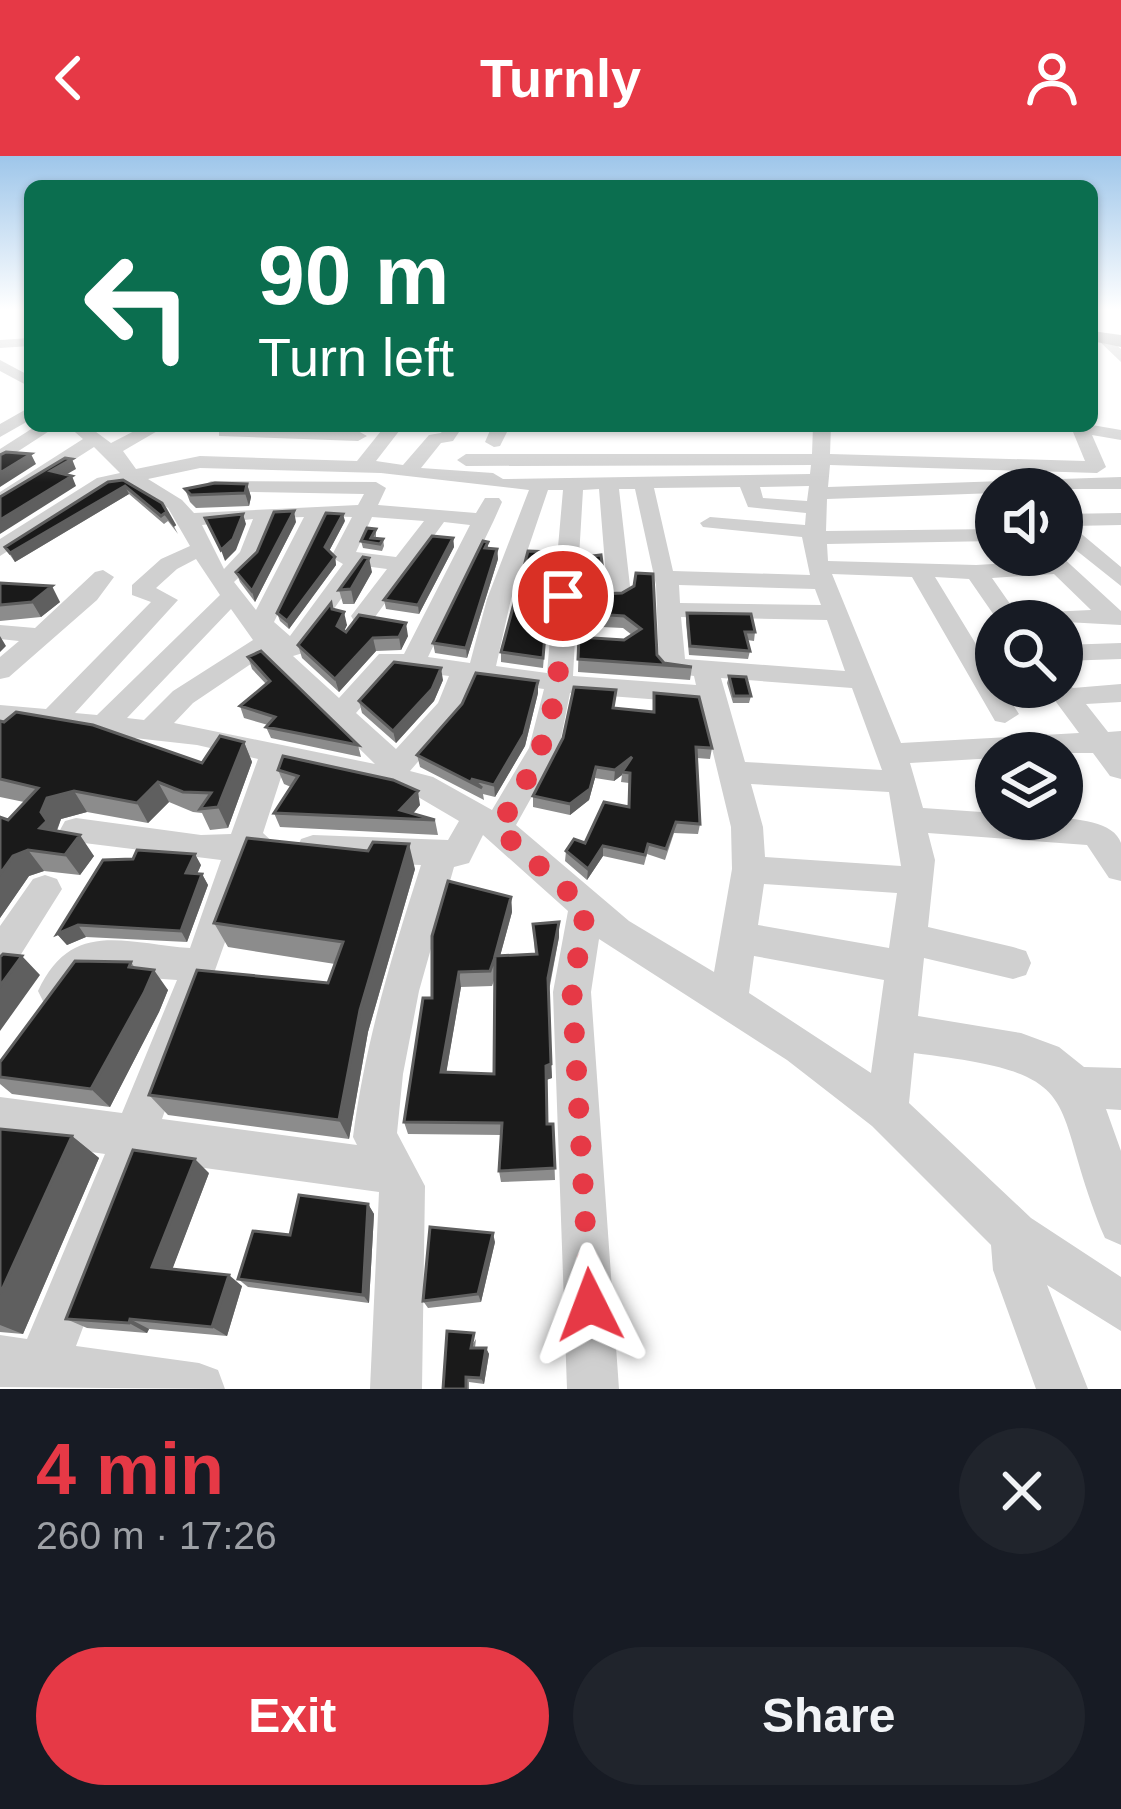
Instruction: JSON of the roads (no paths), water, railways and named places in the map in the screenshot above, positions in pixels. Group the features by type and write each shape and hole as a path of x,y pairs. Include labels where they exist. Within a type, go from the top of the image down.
{"street":[{"path":"0,458 39,432"},
{"path":"0,501 94,439 128,432"},
{"path":"208,462 222,432"},
{"path":"291,432 358,436"},
{"path":"363,466 389,432"},
{"path":"450,432 376,488 342,557 500,489"},
{"path":"710,524 1028,459 1097,467 1077,432"},
{"path":"318,510 261,623 289,649 480,441 497,434 975,531"},
{"path":"94,439 133,478 164,496 189,520 226,589 267,642 393,772"},
{"path":"1028,459 1032,468"},
{"path":"0,549 104,482 208,462 451,471 500,489 819,502 919,570 1005,714"},
{"path":"393,538 500,489 749,483 755,503 975,488"},
{"path":"1083,484 1121,484"},
{"path":"702,485 716,554"},
{"path":"164,496 219,486 376,488"},
{"path":"393,772 450,707 473,672 540,486"},
{"path":"644,486 664,580 672,666 709,682"},
{"path":"76,830 201,848 243,843 457,854 528,783 544,748 572,637 563,596 573,487"},
{"path":"563,596 619,595 609,487"},
{"path":"449,594 500,489"},
{"path":"664,580 711,579 819,502"},
{"path":"819,502 836,613 866,681 910,819 916,881 887,1111"},
{"path":"189,520 266,512 365,510 393,538 397,622 412,664"},
{"path":"104,724 207,616 252,550 266,512"},
{"path":"393,538 439,515"},
{"path":"1083,522 1121,519"},
{"path":"1083,544 1121,579"},
{"path":"52,719 166,600 140,590 169,564 201,549"},
{"path":"919,570 975,572"},
{"path":"1070,576 1117,618"},
{"path":"711,579 717,611"},
{"path":"0,670 42,636 86,586"},
{"path":"323,611 397,622 449,594 499,598"},
{"path":"667,610 836,613"},
{"path":"1083,617 1117,618"},
{"path":"0,632 42,636"},
{"path":"152,729 182,697 267,642"},
{"path":"1083,653 1121,652"},
{"path":"338,716 385,661 559,683 866,681"},
{"path":"709,682 747,827 749,869 728,1002"},
{"path":"1083,692 1121,693"},
{"path":"1078,708 1110,741 1121,768"},
{"path":"0,714 152,729 393,772 422,785 487,822 616,932 801,1046 887,1111 1014,1235 1121,1306"},
{"path":"733,772 897,768 1110,741"},
{"path":"199,1389 25,1372 133,1133 202,964 275,751"},
{"path":"910,819 1090,833 1116,856"},
{"path":"396,1389 403,1186 375,1137 382,1074 414,938 441,853"},
{"path":"749,869 916,881"},
{"path":"0,956 45,890"},
{"path":"586,908 572,992 593,1389"},
{"path":"740,938 1013,963"},
{"path":"36,1022 74,965 86,957 202,964"},
{"path":"896,1032 1042,1058 1075,1088 1118,1209"},
{"path":"1075,1088 1121,1089"},
{"path":"0,1118 393,1172"},
{"path":"1014,1235 1017,1270 1062,1389"}]}
